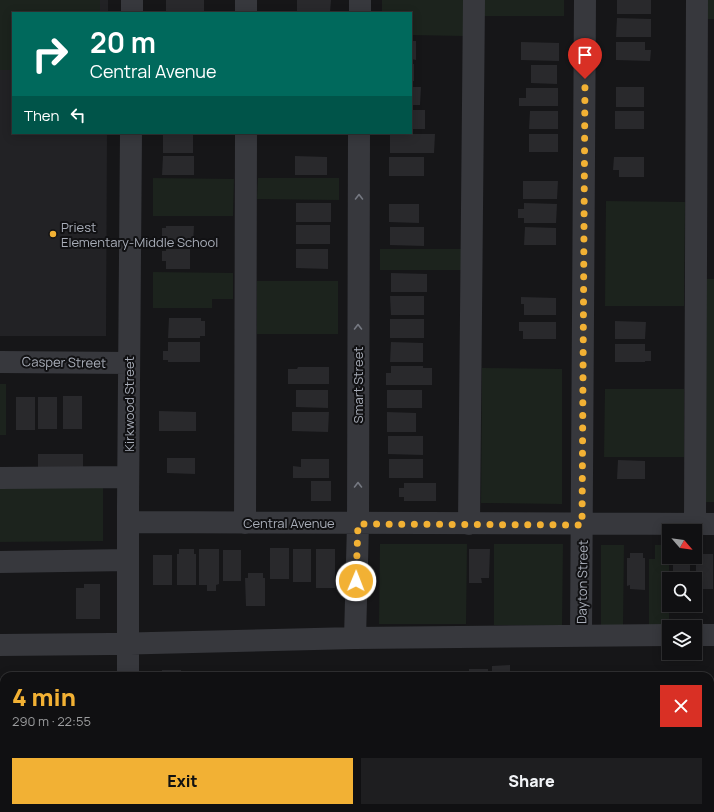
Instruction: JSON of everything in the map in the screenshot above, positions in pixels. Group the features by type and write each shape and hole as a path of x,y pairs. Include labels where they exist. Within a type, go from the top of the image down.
{"street":[{"path":"132,0 132,12"},
{"path":"246,0 246,12"},
{"path":"360,0 360,12"},
{"path":"469,524 474,0"},
{"name":"Dayton Street","path":"581,635 585,0"},
{"path":"697,0 704,524"},
{"name":"Kirkwood Street","path":"128,672 131,134"},
{"path":"245,523 246,134"},
{"name":"Smart Street","path":"355,638 358,524 359,134"},
{"name":"Casper Street","path":"0,362 129,363"},
{"path":"0,478 128,477"},
{"name":"Central Avenue","path":"128,522 582,525 704,524"},
{"path":"0,562 128,560"},
{"path":"0,645 355,638 662,635"},
{"path":"702,635 714,635"}],"shaded area":[{"name":"Priest Elementary‑Middle School","path":"0,0 108,0 108,12 12,12 12,134 107,134 106,336 0,336"},
{"path":"0,0 100,0 100,12 12,12 12,70 0,70"},
{"path":"382,0 463,0 463,36 412,35 412,12 382,12"},
{"path":"483,0 564,0 564,16 483,16"},
{"path":"706,0 714,0 714,19 705,19"},
{"path":"153,178 234,179 233,216 153,216"},
{"path":"258,178 339,178 339,200 257,199"},
{"path":"606,201 685,202 684,306 605,306"},
{"path":"380,249 462,249 462,270 380,270"},
{"path":"153,272 233,273 233,299 212,299 212,308 153,308"},
{"path":"704,279 714,279 714,502 702,502"},
{"path":"257,281 338,281 338,334 257,334"},
{"path":"482,368 562,369 562,504 481,503"},
{"path":"0,384 6,384 6,435 0,435"},
{"path":"605,389 684,389 684,457 604,457"},
{"path":"0,485 103,485 103,541 0,542"},
{"path":"380,544 467,544 466,624 379,624"},
{"path":"494,544 563,544 562,625 494,625"},
{"path":"601,545 624,545 623,625 601,625"},
{"path":"655,545 662,545 662,564 669,564 669,572 662,572 662,612 669,612 669,620 662,620 662,625 649,625 649,559 655,559"}],"building":[{"path":"166,0 204,0 204,12 166,11"},
{"path":"297,0 331,0 330,12 297,12"},
{"path":"617,0 651,0 651,14 617,14"},
{"path":"617,18 651,19 651,37 616,37"},
{"path":"412,41 416,41 416,60 412,59"},
{"path":"521,42 559,43 559,61 521,60"},
{"path":"616,42 645,42 645,50 651,50 650,61 616,60"},
{"path":"412,64 414,64 414,81 412,81"},
{"path":"531,65 557,65 557,84 531,83"},
{"path":"412,87 421,87 420,105 412,105"},
{"path":"616,87 644,87 644,107 616,107"},
{"path":"526,88 558,88 558,106 519,106 519,98 526,98"},
{"path":"412,110 425,110 425,129 412,129"},
{"path":"530,111 558,111 558,129 529,129"},
{"path":"615,111 644,111 644,129 615,129"},
{"path":"163,134 193,134 193,153 163,153"},
{"path":"390,134 435,134 434,153 390,153"},
{"path":"529,134 558,134 558,152 529,152"},
{"path":"163,156 194,156 194,175 162,175"},
{"path":"295,156 327,157 327,175 295,175"},
{"path":"389,157 424,157 424,176 389,176"},
{"path":"614,157 644,157 644,177 619,177 619,170 613,170"},
{"path":"523,181 558,181 557,199 523,199"},
{"path":"296,203 331,203 331,222 296,222"},
{"path":"524,203 557,204 556,223 524,223 524,218 518,218 518,209 524,209"},
{"path":"389,204 419,204 419,223 389,222"},
{"path":"296,225 330,225 330,244 296,244"},
{"path":"166,226 194,226 193,245 162,244 162,228 166,228"},
{"path":"390,227 424,227 424,246 390,245"},
{"path":"525,227 556,228 556,245 524,245"},
{"path":"166,249 190,249 190,269 166,269 166,261 162,261 162,251 166,251"},
{"path":"296,249 328,249 328,269 296,268"},
{"path":"391,273 427,274 427,292 391,292"},
{"path":"390,296 424,296 424,315 391,315"},
{"path":"521,297 556,298 556,315 524,315 524,304 521,304"},
{"path":"169,318 201,318 201,321 205,321 205,336 200,336 200,338 168,338"},
{"path":"390,319 424,319 424,338 390,338"},
{"path":"615,321 646,322 645,339 615,339"},
{"path":"519,322 556,322 556,339 523,339 523,331 519,331"},
{"path":"168,342 200,342 200,362 168,362 168,360 163,360 163,351 168,351"},
{"path":"391,342 423,343 423,362 390,362"},
{"path":"615,344 645,344 645,351 651,351 651,361 615,362"},
{"path":"391,366 423,366 423,368 432,368 432,385 386,385 386,373 391,373"},
{"path":"298,367 329,367 329,384 288,384 288,369 297,369"},
{"path":"296,390 328,390 328,408 296,407"},
{"path":"387,390 422,390 422,408 387,408"},
{"path":"63,396 82,396 82,429 63,429"},
{"path":"16,397 35,397 35,430 16,430"},
{"path":"38,397 57,397 57,429 38,429"},
{"path":"159,411 196,412 196,431 159,431"},
{"path":"292,412 329,412 328,432 292,431"},
{"path":"387,412 416,413 416,432 387,432"},
{"path":"388,436 423,436 423,455 388,454"},
{"path":"38,454 83,454 83,473 38,473"},
{"path":"167,458 195,458 195,474 167,473"},
{"path":"301,459 329,459 329,478 293,478 293,466 301,467"},
{"path":"389,459 423,459 423,478 389,478"},
{"path":"618,460 645,461 645,479 617,479"},
{"path":"311,481 331,481 331,501 311,501"},
{"path":"404,483 436,483 436,501 404,501 404,497 399,497 399,488 404,488"},
{"path":"270,548 289,548 289,579 270,579"},
{"path":"179,549 194,549 194,554 196,554 196,585 177,585 177,554 179,554"},
{"path":"199,549 219,549 219,584 216,585 216,591 207,591 207,585 199,585"},
{"path":"293,549 311,549 311,582 293,582"},
{"path":"316,549 335,549 335,588 316,588"},
{"path":"469,549 490,549 489,578 481,578 482,583 469,583"},
{"path":"223,550 241,550 241,581 223,581"},
{"path":"630,553 643,553 643,558 645,558 645,590 630,589 630,585 627,586 627,558 630,558"},
{"path":"702,554 713,554 713,589 702,589 702,572 696,572 696,564 702,564"},
{"path":"153,555 172,555 172,585 153,585"},
{"path":"673,564 690,564 690,572 673,572"},
{"path":"248,573 263,573 263,578 265,578 265,606 246,606 245,578 248,578"},
{"path":"84,584 100,584 100,619 76,619 76,588 84,588"},
{"path":"510,665 510,672 492,672 492,666"},
{"path":"469,669 488,669 488,672 469,672"},
{"path":"162,670 181,670 181,672 162,672"},
{"path":"329,671 348,671 348,672"}],"place":[{"name":"Priest Elementary‑Middle School","path":"53,234"}],"route":[{"path":"356,581 358,524 582,525 585,79"}]}
